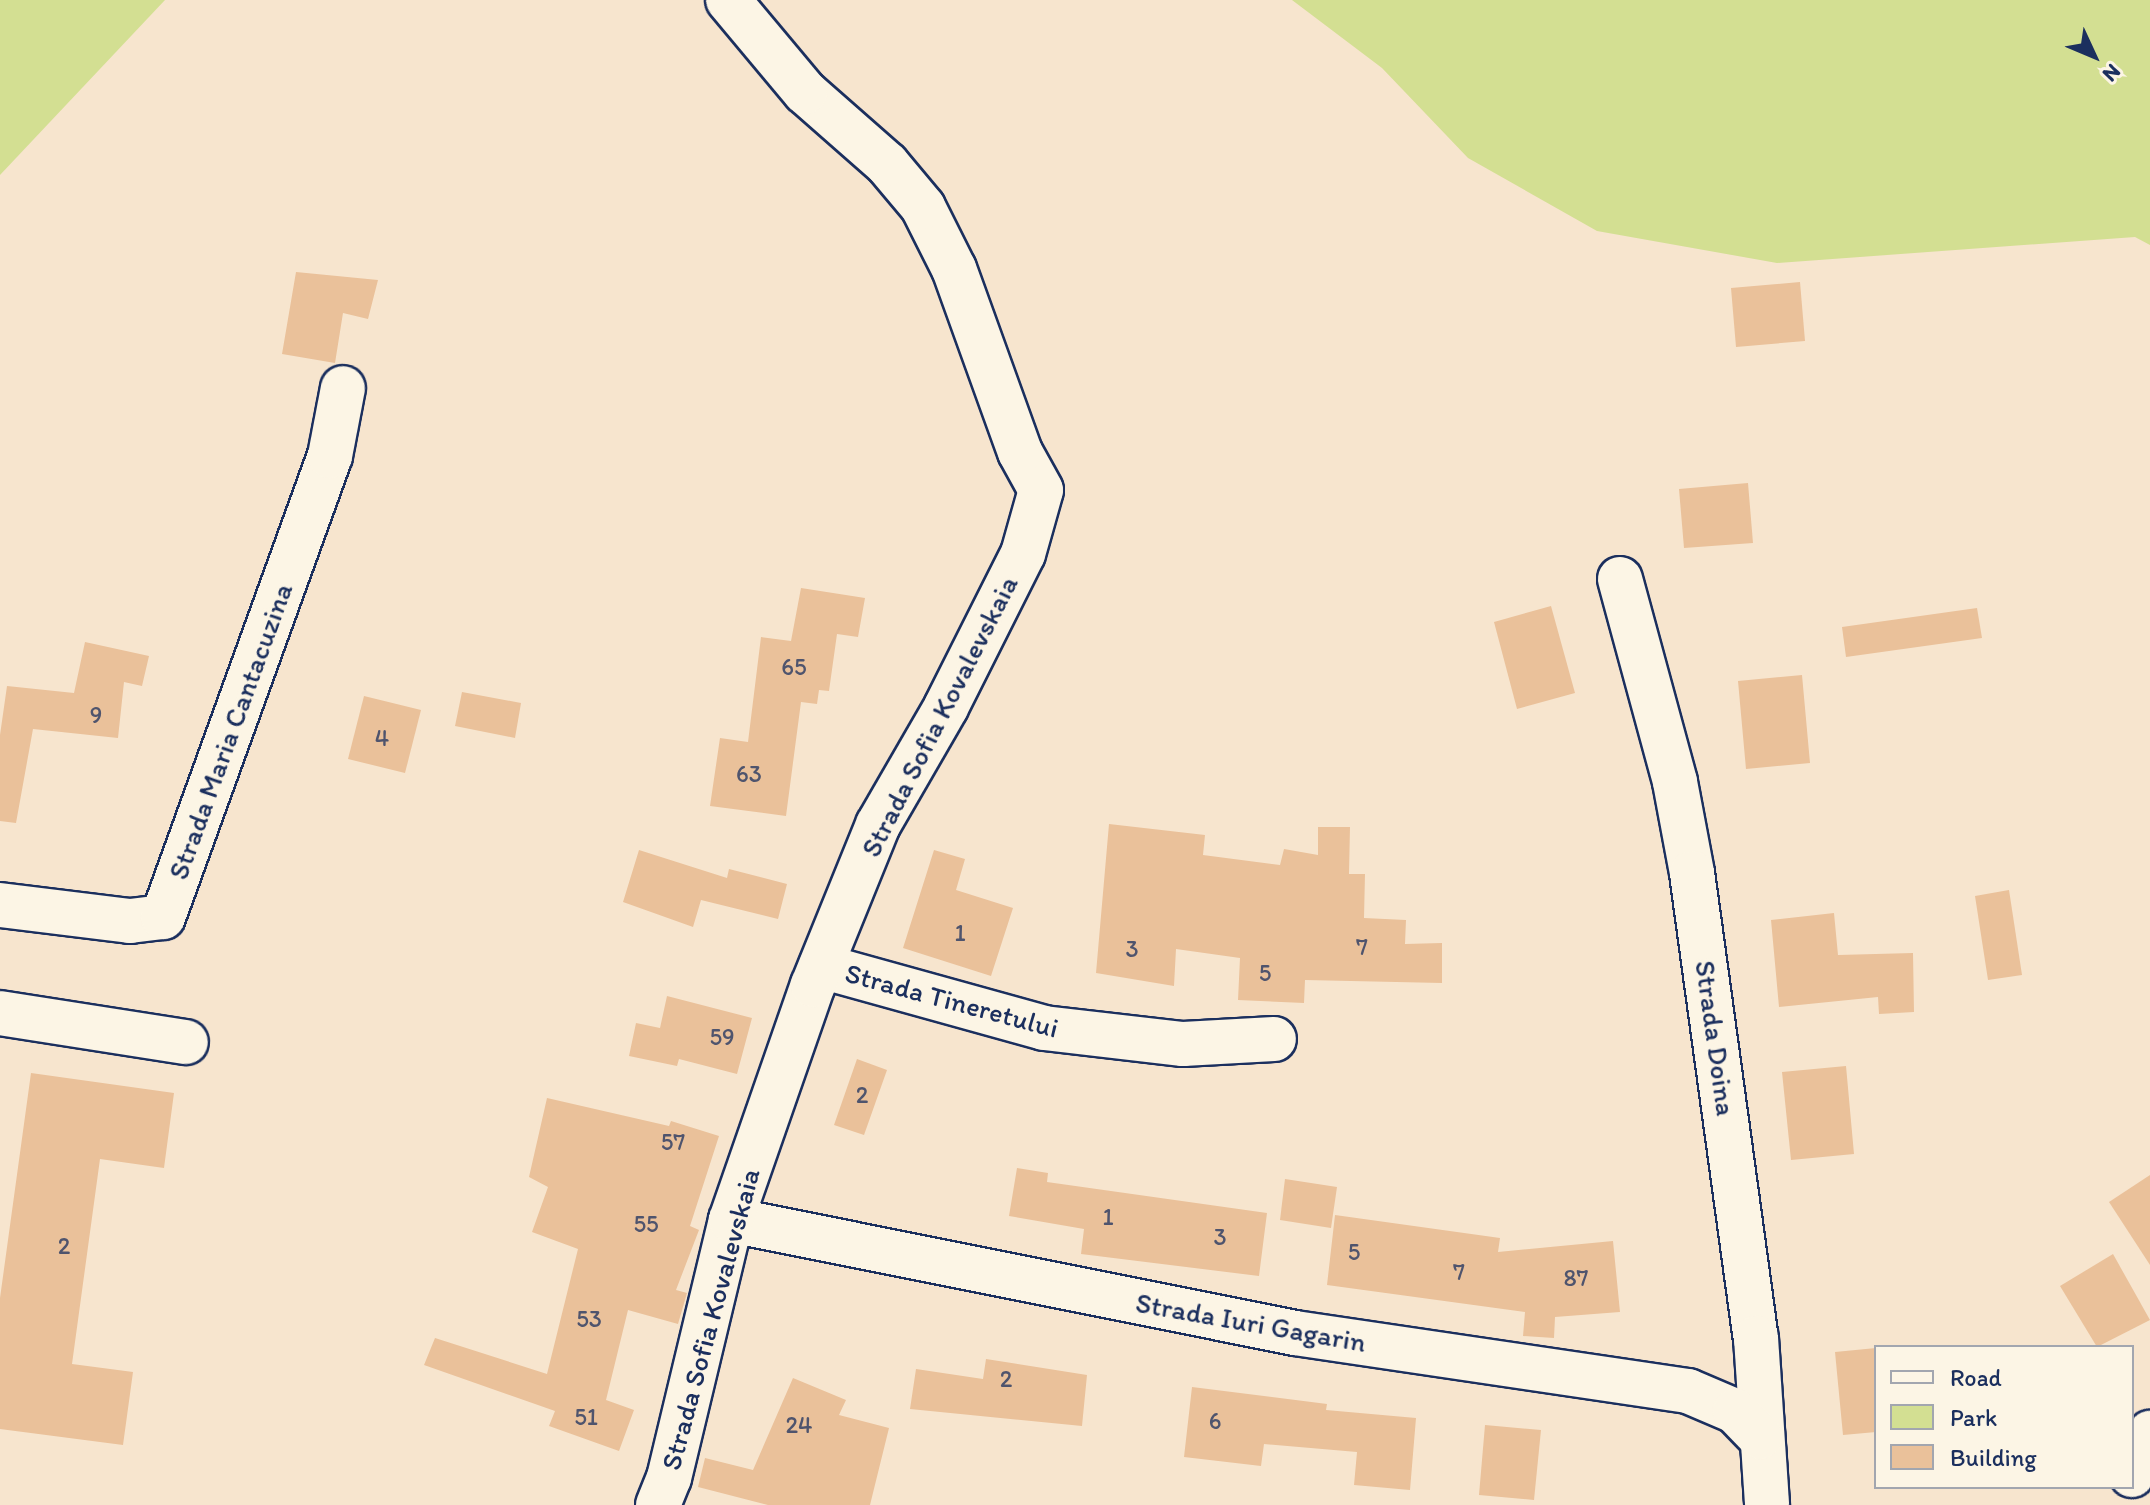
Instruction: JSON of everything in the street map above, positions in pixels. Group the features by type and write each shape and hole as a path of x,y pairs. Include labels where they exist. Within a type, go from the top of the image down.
{"street":[{"name":"Strada Sofia Kovalevskaia","path":"658,1505 669,1478 731,1220 821,966 878,825 946,707 1023,554 1041,490 1020,452 954,269 923,207 887,164 805,92 728,0"},
{"name":"Strada Maria Cantacuzina","path":"0,905 130,921 163,917 330,456 343,388"},
{"name":"Strada Doina","path":"1620,579 1675,782 1692,873 1756,1338 1760,1437 1767,1505"},
{"name":"Strada Tineretului","path":"821,966 1044,1028 1183,1044 1274,1039"},
{"path":"0,1013 186,1042"},
{"name":"Strada Iuri Gagarin","path":"731,1220 1295,1333 1688,1391 1735,1411 1760,1437"},
{"path":"2134,1470 2150,1433"}],"green space":[{"path":"0,0 165,0 0,175"},
{"path":"1292,0 2150,0 2150,245 2135,237 1777,263 1597,231 1468,158 1382,68"}],"building":[{"path":"296,272 378,280 368,319 343,313 335,363 282,354"},
{"path":"1800,282 1805,341 1736,347 1731,288"},
{"path":"1748,483 1753,543 1684,548 1679,489"},
{"path":"801,588 865,598 858,637 837,634 829,691 819,690 817,704 801,702 786,816 710,806 720,738 748,742 761,637 791,641"},
{"path":"1551,606 1575,693 1517,709 1494,622"},
{"path":"1977,608 1982,638 1846,657 1842,627"},
{"path":"85,642 149,656 142,686 124,682 118,738 33,729 16,823 0,821 0,735 7,686 74,693"},
{"path":"1802,675 1810,763 1746,769 1738,681"},
{"path":"462,692 521,703 515,738 455,726"},
{"path":"364,696 421,710 405,773 348,759"},
{"path":"1109,824 1205,835 1203,855 1280,865 1284,849 1318,855 1318,827 1350,827 1349,874 1365,874 1364,918 1406,920 1405,944 1442,943 1442,983 1305,980 1304,1003 1238,1000 1240,958 1176,949 1174,986 1096,973"},
{"path":"639,850 727,878 729,869 787,884 778,919 701,900 693,927 623,902"},
{"path":"934,850 965,859 956,890 1013,908 991,976 903,948"},
{"path":"2009,890 2022,975 1988,980 1975,896"},
{"path":"1834,913 1838,955 1913,953 1914,1012 1879,1014 1878,997 1779,1007 1771,920"},
{"path":"667,996 752,1018 737,1074 679,1059 677,1066 629,1056 636,1023 660,1028"},
{"path":"857,1059 887,1070 864,1135 834,1125"},
{"path":"1846,1066 1854,1154 1791,1160 1782,1072"},
{"path":"31,1073 174,1093 164,1168 100,1159 72,1364 133,1372 123,1445 0,1429 0,1298"},
{"path":"547,1098 669,1126 671,1121 719,1136 690,1226 699,1230 676,1290 687,1293 678,1324 628,1310 606,1400 634,1410 619,1451 549,1426 555,1411 424,1365 435,1338 547,1374 578,1249 532,1232 548,1187 529,1177"},
{"path":"1017,1168 1048,1173 1047,1182 1267,1213 1259,1276 1081,1254 1084,1229 1009,1216"},
{"path":"2150,1175 2150,1265 2109,1202"},
{"path":"1285,1179 1337,1187 1331,1228 1280,1220"},
{"path":"1335,1215 1500,1238 1498,1252 1613,1241 1620,1312 1555,1317 1554,1338 1523,1336 1525,1312 1327,1285"},
{"path":"2113,1254 2150,1320 2096,1345 2060,1286"},
{"path":"1874,1348 1874,1432 1843,1435 1835,1352"},
{"path":"986,1359 1087,1375 1082,1426 910,1409 916,1369 983,1379"},
{"path":"793,1378 846,1400 839,1415 889,1428 870,1505 768,1505 698,1487 705,1458 753,1470"},
{"path":"1192,1387 1327,1404 1326,1410 1416,1418 1410,1490 1354,1485 1357,1452 1264,1444 1261,1466 1184,1457"},
{"path":"1485,1425 1541,1430 1534,1500 1479,1495"}]}
